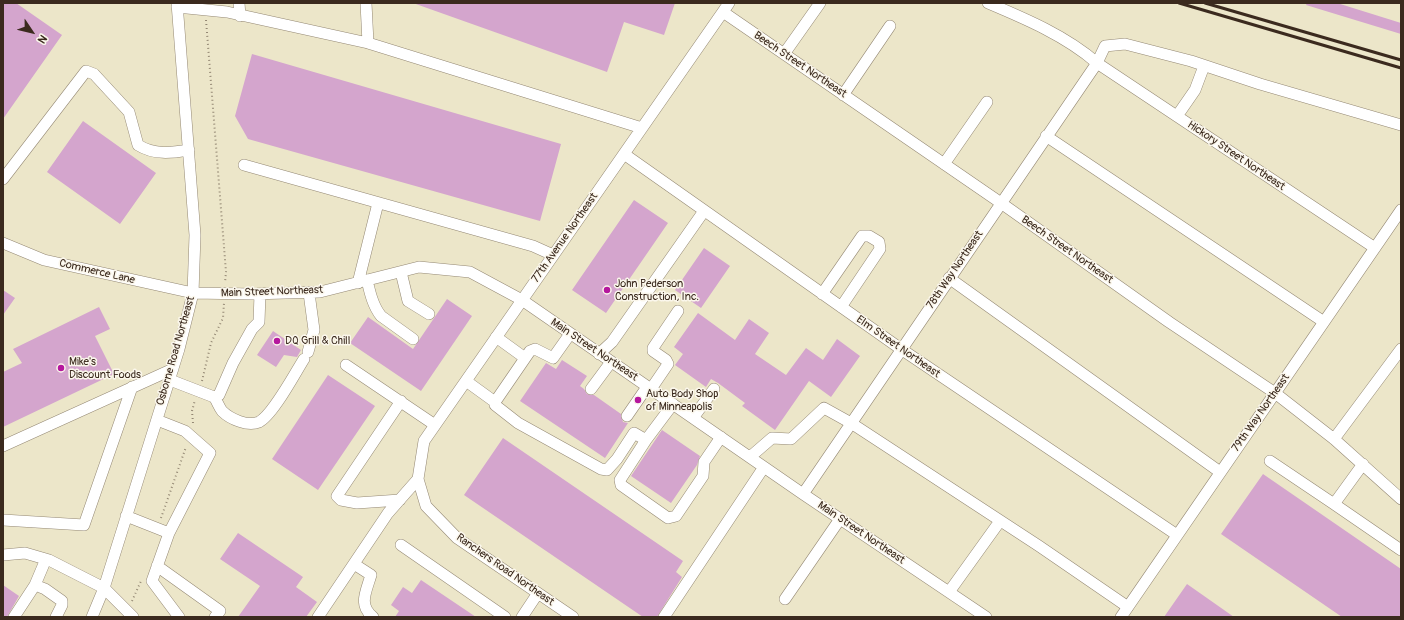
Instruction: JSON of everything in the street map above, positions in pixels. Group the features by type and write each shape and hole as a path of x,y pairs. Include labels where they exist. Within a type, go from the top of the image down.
{"street":[{"path":"239,3 240,16"},
{"path":"366,3 368,43"},
{"path":"784,54 820,3"},
{"name":"Hickory Street Northeast","path":"988,3 1027,19 1082,50 1097,63 1375,248"},
{"path":"177,5 227,12 368,43 642,128"},
{"name":"Osborne Road Northeast","path":"92,617 104,588 157,420 193,293 195,235 177,5"},
{"name":"Beech Street Northeast","path":"726,8 784,54 1001,203 1169,322 1275,393 1334,439 1401,499"},
{"name":"77th Avenue Northeast","path":"418,479 424,441 435,424 726,8"},
{"path":"843,94 890,26"},
{"name":"78th Way Northeast","path":"803,494 1097,63 1105,46 1125,44 1204,66"},
{"path":"1177,116 1195,90 1204,66 1401,126"},
{"path":"3,179 86,71 94,74 129,112 138,145 163,154 188,150"},
{"path":"944,164 987,102"},
{"path":"1046,136 1324,322"},
{"name":"Elm Street Northeast","path":"624,154 901,350 1177,535"},
{"path":"244,165 533,246 553,255"},
{"path":"378,202 363,281 378,312 413,339"},
{"name":"79th Way Northeast","path":"1121,617 1401,210"},
{"path":"599,354 612,342 704,212"},
{"path":"822,294 862,236 869,236 879,242 880,249 841,307"},
{"name":"Commerce Lane","path":"3,243 44,260 193,293"},
{"name":"Main Street Northeast","path":"193,293 260,294 320,292 419,267 470,272 522,300 803,494 986,617"},
{"path":"401,272 408,301 429,314"},
{"path":"950,278 1220,472"},
{"path":"3,446 132,387 171,375 214,397 222,411 235,420 246,423 259,422 270,412 306,355 314,330 309,293"},
{"path":"214,397 219,395 233,363 252,329 258,322 260,294"},
{"path":"627,416 668,364 653,351 653,348 678,311"},
{"path":"495,402 530,351 535,349 553,358 570,334"},
{"path":"496,337 525,358"},
{"path":"1334,439 1401,349"},
{"path":"591,389 611,362"},
{"path":"346,365 435,424"},
{"path":"466,381 495,402 495,405 518,424 601,469 607,470 618,459 634,433 646,440"},
{"path":"3,520 84,525 132,387"},
{"path":"693,418 714,389"},
{"path":"400,500 357,503 341,500 338,496 401,401"},
{"path":"673,404 646,440 620,480 620,485 668,518 676,516 703,476 704,462 720,437"},
{"path":"750,457 772,438 791,439 824,408 851,423 1128,607"},
{"path":"157,420 185,431 210,452 169,533 152,581 179,617"},
{"path":"1270,461 1401,550"},
{"path":"1334,504 1363,464"},
{"path":"664,617 764,467"},
{"path":"318,617 388,513 418,479"},
{"name":"Ranchers Road Northeast","path":"418,479 426,506 457,538 573,617"},
{"path":"126,516 169,533"},
{"path":"785,599 840,519"},
{"path":"949,592 1000,521"},
{"path":"401,545 505,617"},
{"path":"3,555 25,553 46,559 104,588 133,617"},
{"path":"14,617 35,585 46,559"},
{"path":"354,564 371,575 363,604 366,611 374,617"},
{"path":"157,566 220,611 215,617"},
{"path":"35,585 58,597 62,601 62,605 56,617"},
{"path":"522,617 538,593"}],"building":[{"path":"3,3 16,3 62,35 3,119"},
{"path":"413,3 675,3 664,35 624,22 607,72"},
{"path":"1307,3 1337,3 1401,23 1401,34 1306,5"},
{"path":"252,54 561,144 540,221 248,139 235,116"},
{"path":"83,121 156,173 120,224 47,172"},
{"path":"634,200 668,223 606,313 572,290"},
{"path":"704,248 730,266 701,308 675,290"},
{"path":"3,290 15,298 3,315"},
{"path":"447,299 472,316 421,391 350,343 368,317 413,349"},
{"name":"Mike's Discount Foods","path":"99,307 110,329 95,336 114,374 3,427 3,372 22,363 13,349"},
{"path":"698,313 735,340 749,319 769,333 755,354 786,375 806,348 823,360 837,339 860,356 831,397 809,381 775,430 742,406 745,403 718,383 711,379 706,387 675,365 683,354 674,347"},
{"name":"DQ Grill & Chill","path":"273,331 301,350 297,357 284,355 276,367 257,355"},
{"path":"562,360 587,376 580,386 587,394 594,395 621,414 623,422 628,423 605,458 520,401 546,363 556,369"},
{"path":"328,375 375,406 318,490 272,459"},
{"path":"662,430 700,456 697,465 671,503 631,476"},
{"path":"503,438 683,561 676,572 682,577 657,617 643,617 464,495"},
{"path":"1263,474 1401,569 1401,617 1342,617 1221,534"},
{"path":"238,533 303,577 296,587 317,602 306,617 238,617 260,586 220,559"},
{"path":"421,580 476,617 395,617 399,611 391,605 403,587 412,593"},
{"path":"1187,584 1234,617 1164,617"},
{"path":"3,585 19,596 7,617 3,617"}],"railway":[{"path":"1179,3 1401,68"},
{"path":"1205,3 1401,60"}],"place":[{"name":"John Pederson Construction, Inc.","path":"607,290"},
{"name":"DQ Grill & Chill","path":"277,341"},
{"name":"Mike's Discount Foods","path":"61,368"},
{"name":"Auto Body Shop of Minneapolis","path":"638,400"}]}
